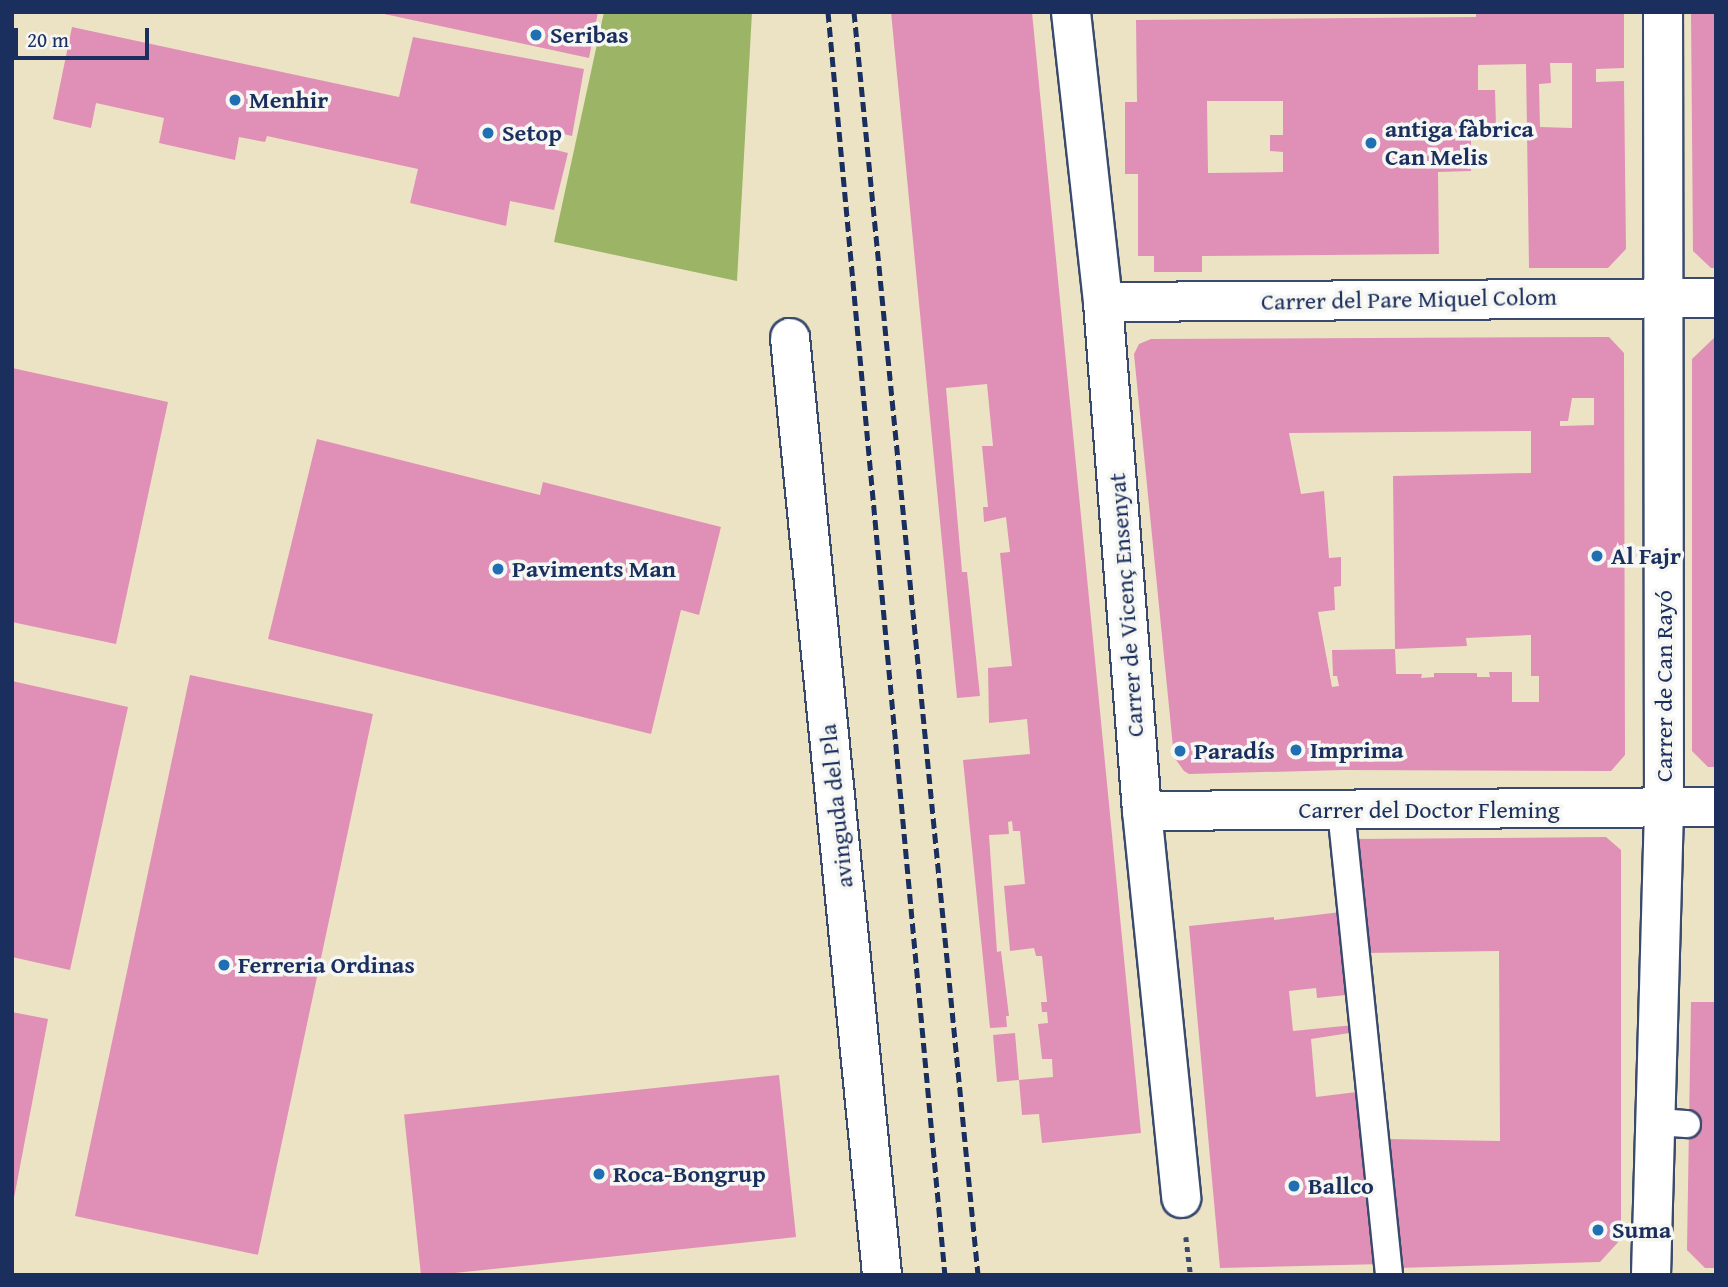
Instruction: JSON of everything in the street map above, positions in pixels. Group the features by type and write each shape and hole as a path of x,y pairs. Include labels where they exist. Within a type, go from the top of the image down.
{"street":[{"name":"Carrer de Vicenç Ensenyat","path":"1071,12 1103,302 1142,811 1181,1198"},
{"name":"Carrer de Can Rayó","path":"1651,1275 1672,1123 1664,808 1663,12"},
{"name":"Carrer del Pare Miquel Colom","path":"1103,302 1664,296 1716,298"},
{"name":"avinguda del Pla","path":"790,338 882,1275"},
{"name":"Carrer del Doctor Fleming","path":"1142,811 1716,807"}],"lane":[{"path":"1341,810 1389,1275"}],"green space":[{"path":"604,12 752,12 737,281 554,242"}],"building":[{"name":"Seribas","path":"375,12 598,12 589,58"},
{"path":"891,12 1032,12 1141,1133 1042,1143 1039,1114 1022,1115 1019,1080 1053,1077 1052,1059 1042,1059 1038,1024 1048,1023 1047,1012 1042,1012 1041,1002 1047,1002 1042,956 1036,956 1034,948 1010,951 1004,886 1025,884 1020,831 1013,831 1012,821 1008,822 1009,834 989,835 997,952 1001,951 1009,1016 1006,1016 1007,1027 990,1028 963,760 1030,754 1027,719 989,723 988,668 1012,666 1000,553 1010,552 1006,517 984,522 983,507 988,507 982,446 993,446 987,384 946,388 962,572 967,572 980,696 957,698"},
{"name":"antiga fàbrica Can Melis","path":"1476,12 1624,12 1624,68 1596,69 1596,82 1624,81 1626,249 1608,268 1529,268 1526,64 1478,65 1478,90 1495,90 1496,126 1471,128 1471,171 1438,172 1439,254 1202,256 1202,272 1154,272 1154,256 1138,256 1138,174 1125,174 1125,102 1137,102 1136,20 1476,17","holes":["1550,63 1572,63 1572,128 1540,127 1539,84 1551,83","1207,101 1283,101 1283,135 1270,135 1270,151 1283,152 1283,172 1208,173"]},
{"path":"1691,12 1716,12 1716,268 1711,268 1693,251"},
{"path":"72,27 399,97 413,37 584,69 572,136 551,131 548,148 568,153 554,210 510,201 506,226 410,203 418,169 267,136 265,142 239,137 235,160 159,143 164,118 96,103 91,128 53,119"},
{"path":"1716,336 1716,767 1708,767 1692,751 1692,359"},
{"path":"1609,337 1624,353 1625,755 1611,771 1344,770 1189,774 1184,771 1174,757 1134,354 1139,344 1151,339","holes":["1572,398 1594,398 1594,425 1560,426 1560,421 1568,421","1531,431 1531,473 1393,476 1395,649 1332,650 1333,676 1337,676 1339,686 1332,687 1318,612 1335,610 1334,587 1341,586 1341,557 1329,558 1324,491 1301,494 1289,433","1531,635 1531,676 1539,676 1539,702 1512,702 1512,672 1489,672 1490,677 1477,677 1477,673 1434,673 1434,677 1421,678 1422,674 1396,674 1395,649 1467,646 1466,638"]},
{"path":"12,368 168,402 116,644 12,622"},
{"name":"Paviments Man","path":"317,439 540,495 543,482 721,527 699,615 681,610 651,734 268,639"},
{"name":"Ferreria Ordinas","path":"190,675 373,714 258,1255 75,1216"},
{"path":"12,681 128,707 70,970 12,957"},
{"path":"1606,837 1621,850 1621,1239 1600,1262 1398,1268 1387,1139 1500,1141 1499,951 1366,953 1354,839"},
{"path":"1341,912 1350,971 1343,972 1346,995 1317,998 1316,988 1289,991 1293,1031 1354,1025 1356,1032 1311,1039 1316,1097 1365,1091 1384,1264 1220,1268 1189,926"},
{"path":"1691,1002 1716,1002 1716,1268 1705,1268 1687,1250"},
{"path":"12,1012 48,1019 14,1198 12,1198"},
{"path":"1015,1033 1019,1080 997,1082 993,1035"},
{"name":"Roca-Bongrup","path":"779,1075 796,1237 421,1275 404,1114"}],"railway":[{"path":"828,12 945,1275"},
{"path":"854,12 978,1275"}],"place":[{"name":"Seribas","path":"536,35"},
{"name":"Menhir","path":"235,100"},
{"name":"Setop","path":"488,133"},
{"name":"antiga fàbrica Can Melis","path":"1371,143"},
{"name":"Al Fajr","path":"1597,556"},
{"name":"Paviments Man","path":"498,569"},
{"name":"Imprima","path":"1296,750"},
{"name":"Paradís","path":"1180,751"},
{"name":"Ferreria Ordinas","path":"224,965"},
{"name":"Roca-Bongrup","path":"599,1174"},
{"name":"Ballco","path":"1294,1186"},
{"name":"Suma","path":"1598,1230"}]}
